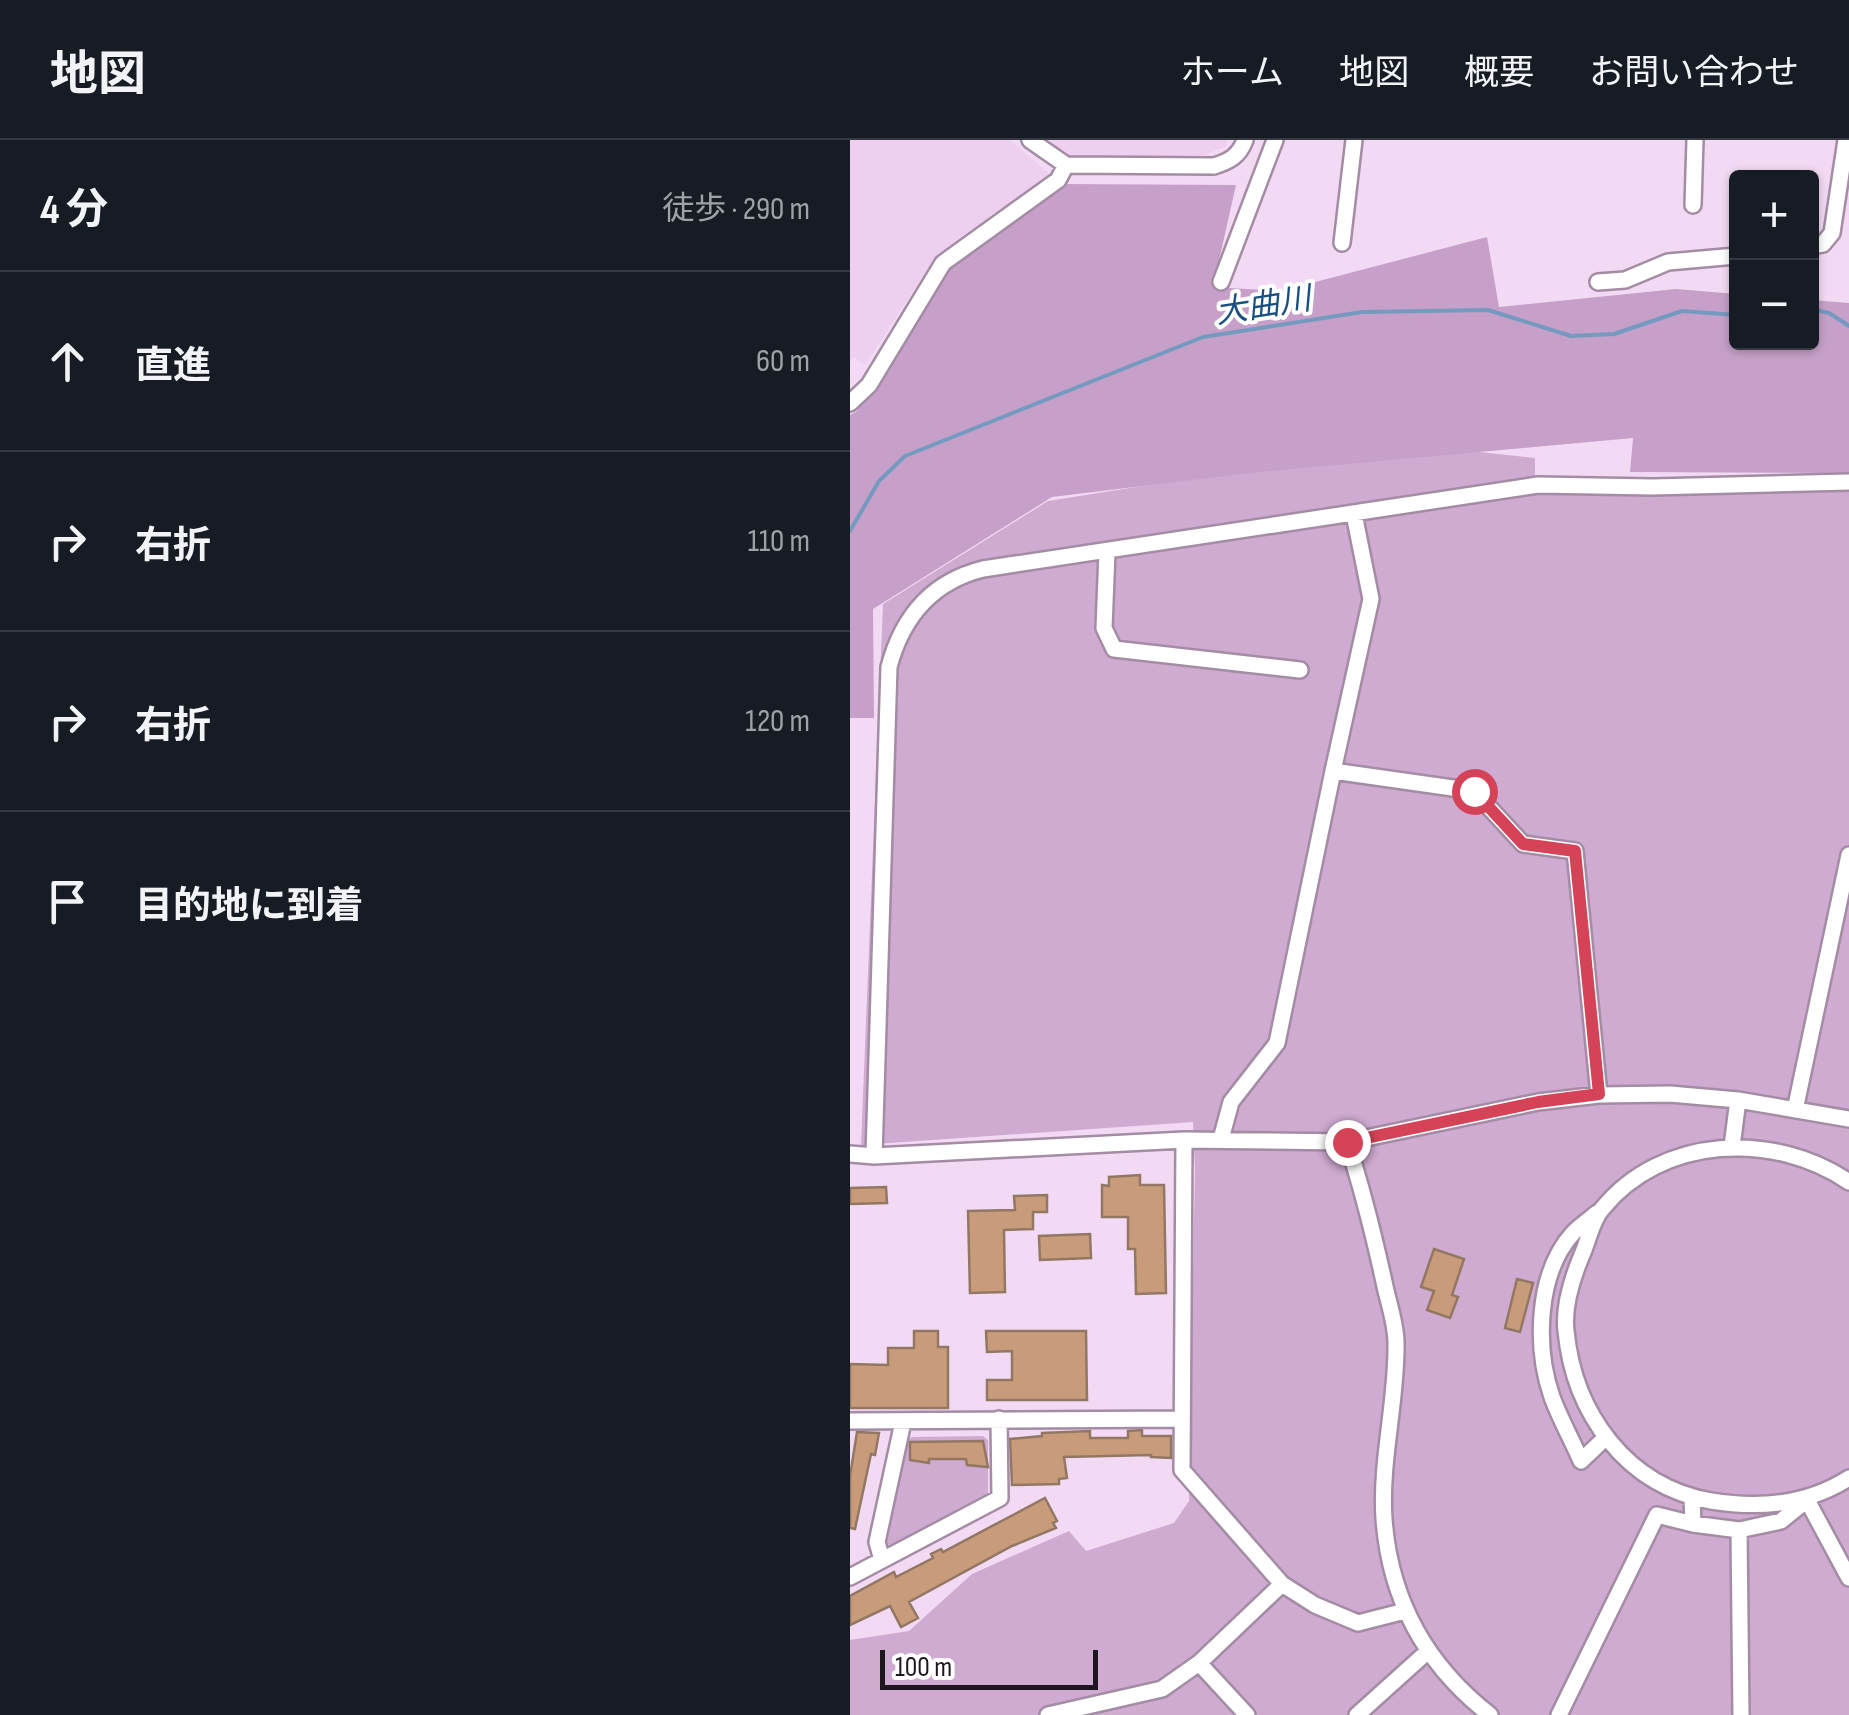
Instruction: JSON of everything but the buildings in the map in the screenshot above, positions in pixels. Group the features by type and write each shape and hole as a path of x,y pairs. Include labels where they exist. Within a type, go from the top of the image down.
{"street":[{"path":"1030,140 1066,166 1214,166 1229,162 1240,152 1245,140"},
{"path":"1221,282 1275,140"},
{"path":"1342,243 1354,140"},
{"path":"1693,205 1696,140"},
{"path":"1819,245 1832,233 1846,140"},
{"path":"850,403 869,386 943,263 1058,180 1066,166"},
{"path":"1598,282 1625,280 1668,262 1729,257"},
{"path":"874,1156 890,667 907,618 965,573 1538,485 1653,487 1849,482"},
{"path":"1221,1139 1231,1102 1277,1043 1371,599 1354,514"},
{"path":"1107,552 1104,628 1114,649 1300,670"},
{"path":"1333,771 1474,791 1523,844 1575,851 1599,1094"},
{"path":"1795,1110 1849,855"},
{"path":"850,1154 1221,1139 1347,1142 1538,1102 1599,1094 1670,1094 1738,1100 1849,1119"},
{"path":"1732,1146 1738,1100"},
{"path":"1184,1140 1182,1470 1282,1584 1315,1605 1358,1623 1405,1612"},
{"path":"1347,1142 1367,1202 1397,1340 1384,1518 1392,1566 1405,1612 1426,1652 1472,1702 1490,1715"},
{"path":"1605,1438 1582,1461 1552,1396 1542,1359 1542,1326 1554,1266 1571,1235 1628,1184 1666,1161 1696,1151 1732,1146 1771,1150 1824,1164 1849,1182"},
{"path":"1600,1210 1575,1271 1565,1328 1579,1394 1605,1438 1651,1479 1692,1498 1746,1507 1807,1500"},
{"path":"1542,1326 1565,1328"},
{"path":"850,1577 1000,1498 999,1419"},
{"path":"850,1421 1182,1419"},
{"path":"882,1560 877,1542 903,1422"},
{"path":"1559,1715 1657,1515 1739,1530 1781,1521 1807,1500 1849,1478"},
{"path":"1692,1498 1692,1524"},
{"path":"1807,1500 1849,1578"},
{"path":"1739,1530 1741,1715"},
{"path":"1050,1715 1162,1689 1199,1663 1282,1584"},
{"path":"1357,1715 1426,1652"},
{"path":"1199,1663 1247,1715"}],"shaded area":[{"path":"850,140 1010,140 1052,176 934,259 865,365 854,357 850,361"},
{"path":"1049,140 1228,140 1225,147 1204,155 1069,158"},
{"path":"1065,184 1236,185 1213,287 1281,291 1487,237 1499,307 1676,289 1729,293 1729,350 1819,350 1819,301 1849,303 1849,473 1630,472 1633,438 1258,472 1052,497 873,609 874,718 850,718 850,415 857,411 951,268"},
{"path":"1451,449 1535,458 1535,483 1849,478 1849,1715 850,1715 850,1640 909,1631 972,1574 1069,1531 1086,1551 1174,1523 1189,1501 1193,1122 861,1145 883,604 1048,501 1211,475"},
{"path":"983,1436 988,1440 985,1500 892,1547 884,1541 905,1442 912,1437"}],"waterway":[{"name":"大曲川","path":"850,531 879,481 905,456 1203,337 1362,312 1488,310 1571,336 1614,334 1682,311 1729,314"},
{"name":"大曲川","path":"1819,311 1849,326"}],"route":[{"path":"1347,1142 1538,1102 1599,1094 1575,851 1523,844 1474,791"}]}
